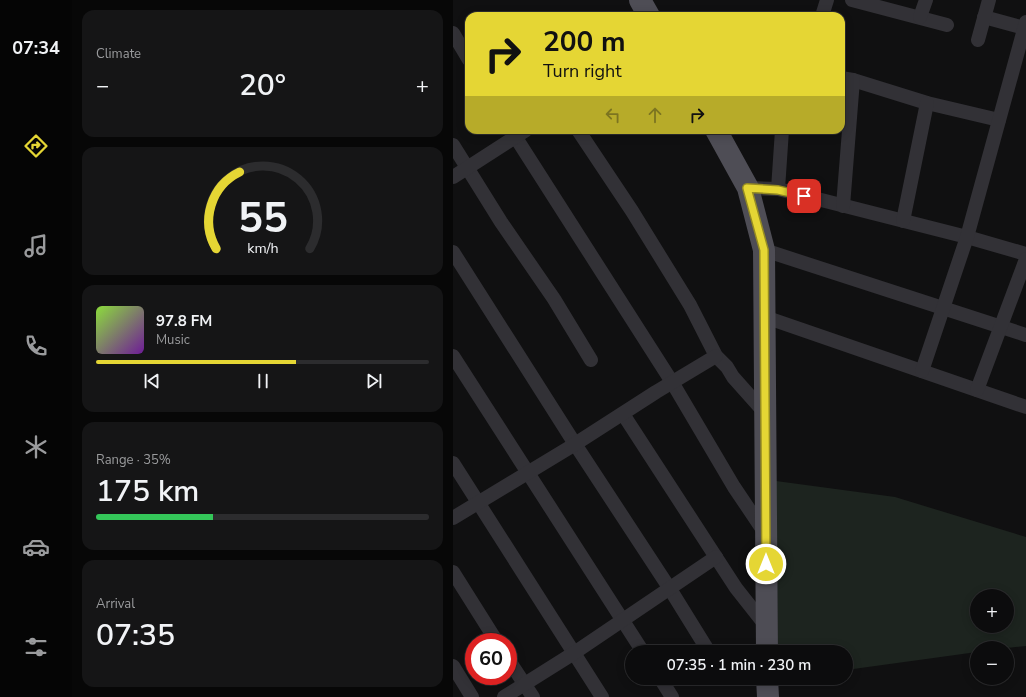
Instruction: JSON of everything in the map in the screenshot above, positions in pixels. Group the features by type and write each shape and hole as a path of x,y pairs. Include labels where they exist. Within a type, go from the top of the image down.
{"main road":[{"path":"718,134 747,188 764,250 767,645"},
{"path":"767,685 768,697"}],"street":[{"path":"822,12 827,0"},
{"path":"852,0 947,25"},
{"path":"920,17 926,0"},
{"path":"978,40 989,0"},
{"path":"922,371 967,237 1025,25 984,17"},
{"path":"453,33 465,53"},
{"path":"843,206 847,79 927,104 999,120"},
{"path":"903,221 927,104"},
{"path":"453,177 514,134"},
{"path":"518,134 672,382 733,488 765,534"},
{"path":"581,134 632,211 690,305 716,356 766,414"},
{"path":"778,190 782,134"},
{"path":"453,145 591,360"},
{"path":"747,188 778,190 967,237 1026,254"},
{"path":"764,250 1026,335"},
{"path":"453,252 705,645"},
{"path":"977,390 1026,259"},
{"path":"765,317 1026,407"},
{"path":"453,356 639,645"},
{"path":"453,518 716,356"},
{"path":"623,414 715,557 736,588 766,626"},
{"path":"453,463 603,697"},
{"path":"504,697 574,653 715,557"},
{"path":"453,572 491,633"},
{"path":"453,666 473,697"},
{"path":"517,673 533,697"},
{"path":"664,685 672,697"}],"shaded area":[{"path":"776,481 895,497 1026,537 1026,646 1014,647 1014,641 970,641 970,653 853,669 853,645 778,645"}],"route":[{"path":"766,564 764,250 747,188 778,190 804,196"}]}
